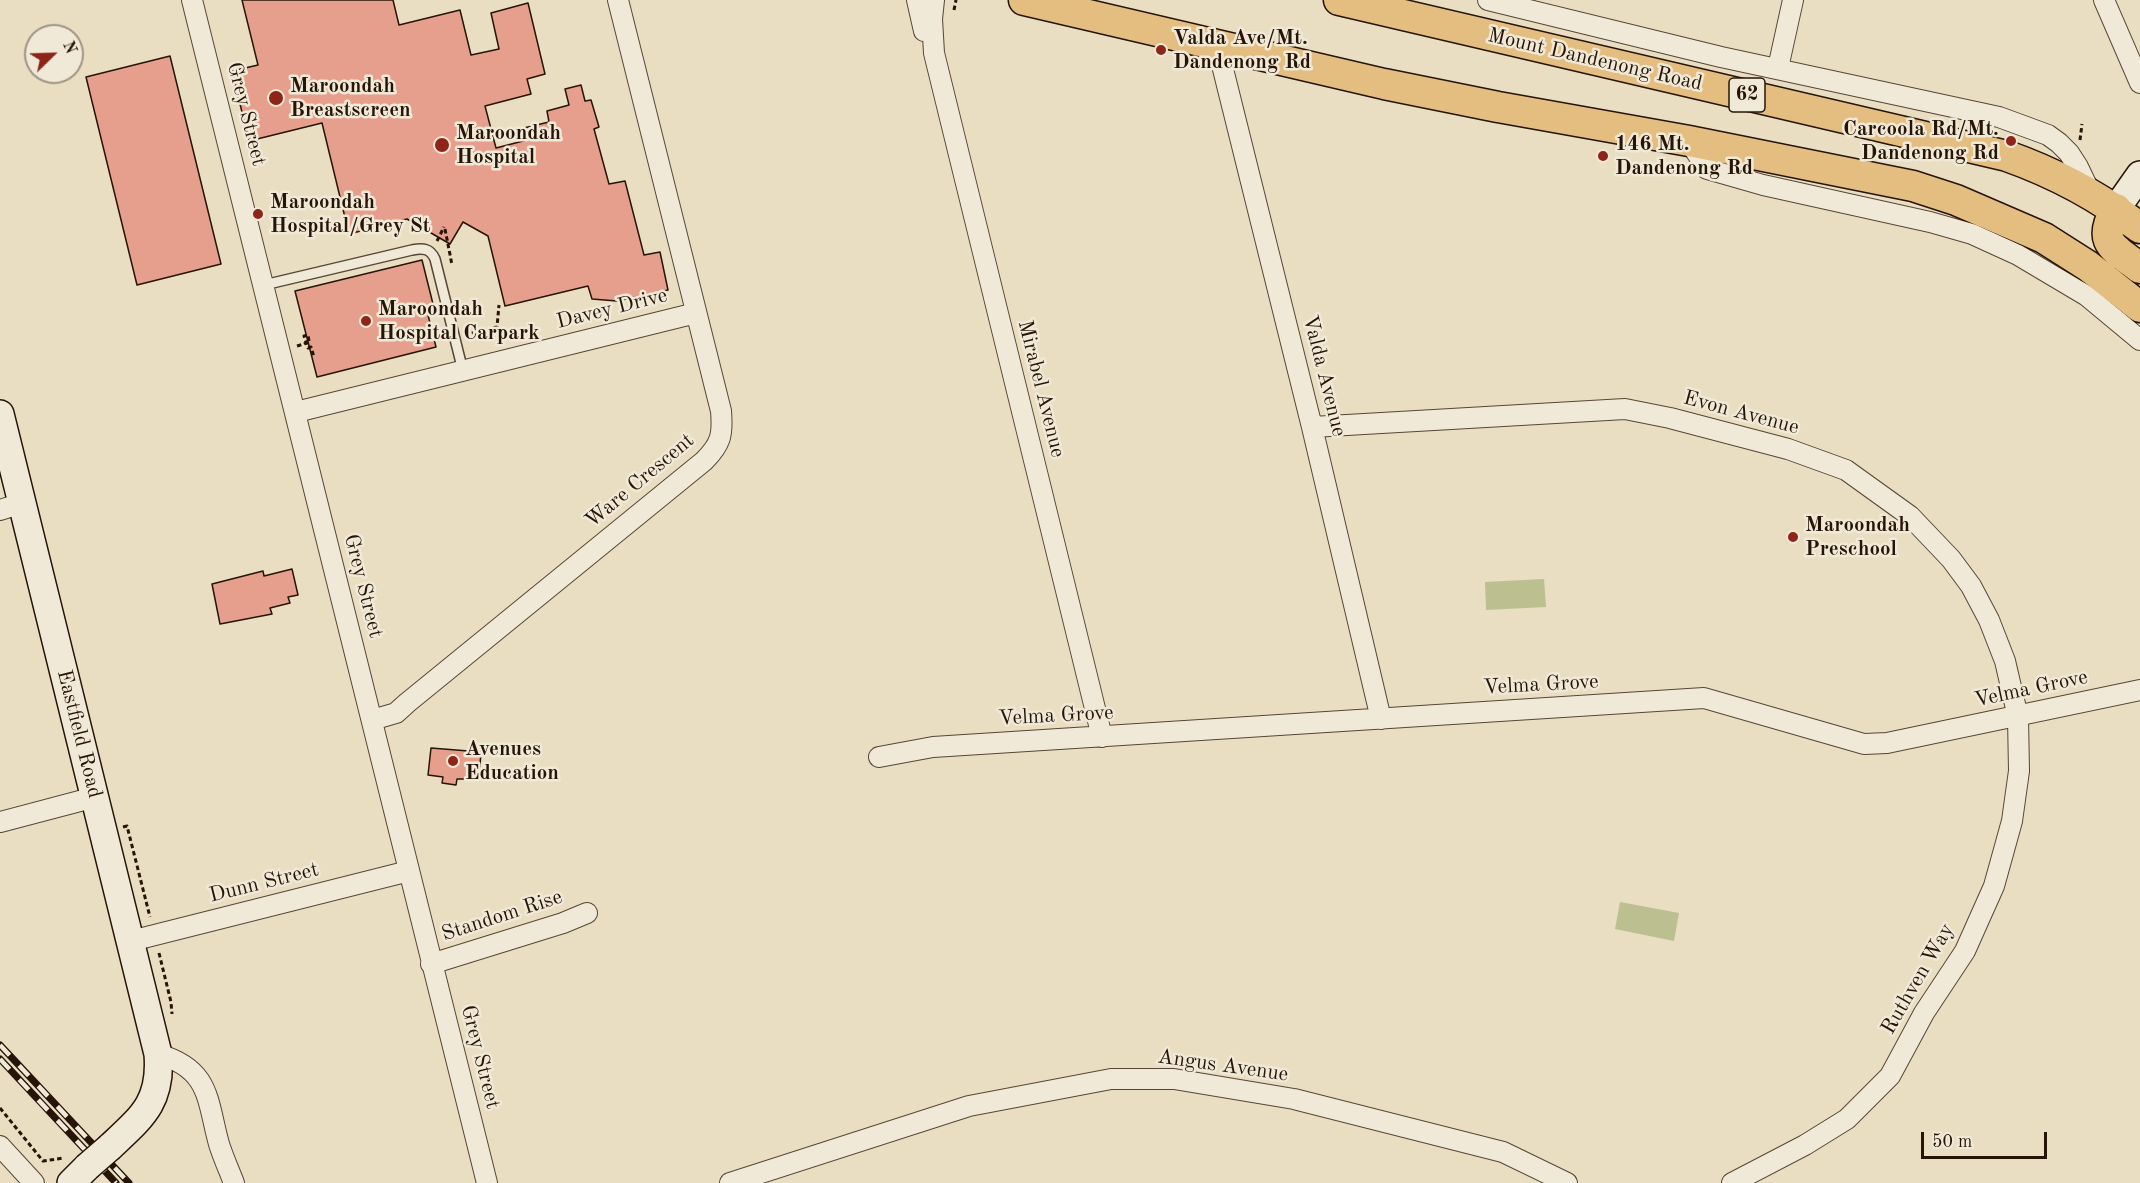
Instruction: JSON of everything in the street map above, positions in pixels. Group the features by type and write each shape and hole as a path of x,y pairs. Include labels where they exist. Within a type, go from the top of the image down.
{"main road":[{"path":"1024,0 1384,84 1498,108 1689,141 1912,186 1956,200 2044,238 2088,266 2140,307"},
{"name":"Mount Dandenong Road","path":"1339,0 2007,156 2039,168 2091,194 2116,209 2140,228"},
{"path":"2140,175 2107,224 2106,235 2109,243 2140,268"},
{"name":"Eastfield Road","path":"0,414 11,507 95,797 159,1054 160,1073 153,1098 140,1119 110,1147 75,1169"}],"street":[{"name":"Grey Street","path":"192,0 487,1183"},
{"name":"Ware Crescent","path":"372,720 396,713 704,461 716,448 722,436 721,411 618,0"},
{"name":"Mirabel Avenue","path":"917,0 925,34 934,53"},
{"name":"Mirabel Avenue","path":"934,0 932,19 934,53 1102,737"},
{"name":"Mount Dandenong Road","path":"1488,0 1721,57 1999,117 2048,135 2069,153 2091,194"},
{"path":"1778,68 1792,0"},
{"path":"2104,0 2140,83"},
{"name":"Valda Avenue","path":"1217,45 1312,427 1381,719"},
{"path":"1689,141 1707,168 1763,185 1930,222 1972,234 2028,261 2087,296 2140,340"},
{"name":"Davey Drive","path":"296,412 696,313"},
{"name":"Evon Avenue","path":"1312,427 1625,409 1670,418 1788,449 1846,470 1916,522 1951,558 1971,586 1989,620 2005,662 2018,717"},
{"name":"Velma Grove","path":"879,757 933,747 1704,698 1864,744 1887,743 2140,690"},
{"name":"Ruthven Way","path":"1732,1183 1805,1145 1847,1119 1890,1076 1924,1013 1965,951 1994,886 2012,821 2019,771 2018,717"},
{"path":"0,822 95,797"},
{"name":"Dunn Street","path":"130,941 409,871"},
{"name":"Standom Rise","path":"431,964 564,922 587,912"},
{"path":"159,1054 174,1058 202,1082 210,1101 219,1144 234,1183"},
{"name":"Angus Avenue","path":"730,1183 969,1106 1111,1079 1173,1079 1294,1099 1503,1152 1567,1183"},
{"path":"0,1146 24,1180"}],"lane":[{"path":"264,285 412,250 422,248 429,250 435,259 463,371"}],"path":[{"path":"954,10 956,0"},
{"path":"444,227 452,266"},
{"path":"471,334 497,327 499,304"},
{"path":"297,346 305,343 308,348 311,347 314,357"},
{"path":"128,826 150,918"},
{"path":"0,1108 43,1161 75,1169"}],"green space":[{"path":"1544,579 1546,607 1486,610 1485,582"},
{"path":"1620,902 1679,913 1674,941 1615,929"}],"building":[{"path":"242,0 393,0 399,25 460,10 471,55 499,49 491,13 528,3 545,74 527,79 531,94 485,106 496,148 527,140 524,128 549,122 547,111 569,105 565,89 581,85 585,101 591,100 599,127 594,129 609,184 625,181 644,255 660,252 668,290 617,301 592,299 588,286 505,306 488,236 463,222 450,244 407,219 349,234 322,123 249,141 232,71 258,65"},
{"path":"170,56 221,264 137,285 86,77"},
{"name":"Maroondah Hospital Carpark","path":"422,260 433,304 430,305 433,314 428,315 436,347 317,377 295,291"},
{"path":"292,569 298,595 288,597 290,603 270,608 272,614 220,624 212,584 263,571 264,576"},
{"path":"431,748 481,752 479,779 457,779 456,785 442,783 443,777 428,775"}],"railway":[{"path":"0,1045 129,1183"},
{"path":"0,1059 116,1183"}],"place":[{"name":"Valda Ave/Mt. Dandenong Rd","path":"1161,50"},
{"name":"Maroondah Breastscreen","path":"276,98"},
{"name":"Carcoola Rd/Mt. Dandenong Rd","path":"2011,141"},
{"name":"Maroondah Hospital","path":"442,145"},
{"name":"146 Mt. Dandenong Rd","path":"1603,156"},
{"name":"Maroondah Hospital/Grey St","path":"258,214"},
{"name":"Maroondah Hospital Carpark","path":"366,321"},
{"name":"Maroondah Preschool","path":"1793,537"},
{"name":"Avenues Education","path":"453,761"}]}
